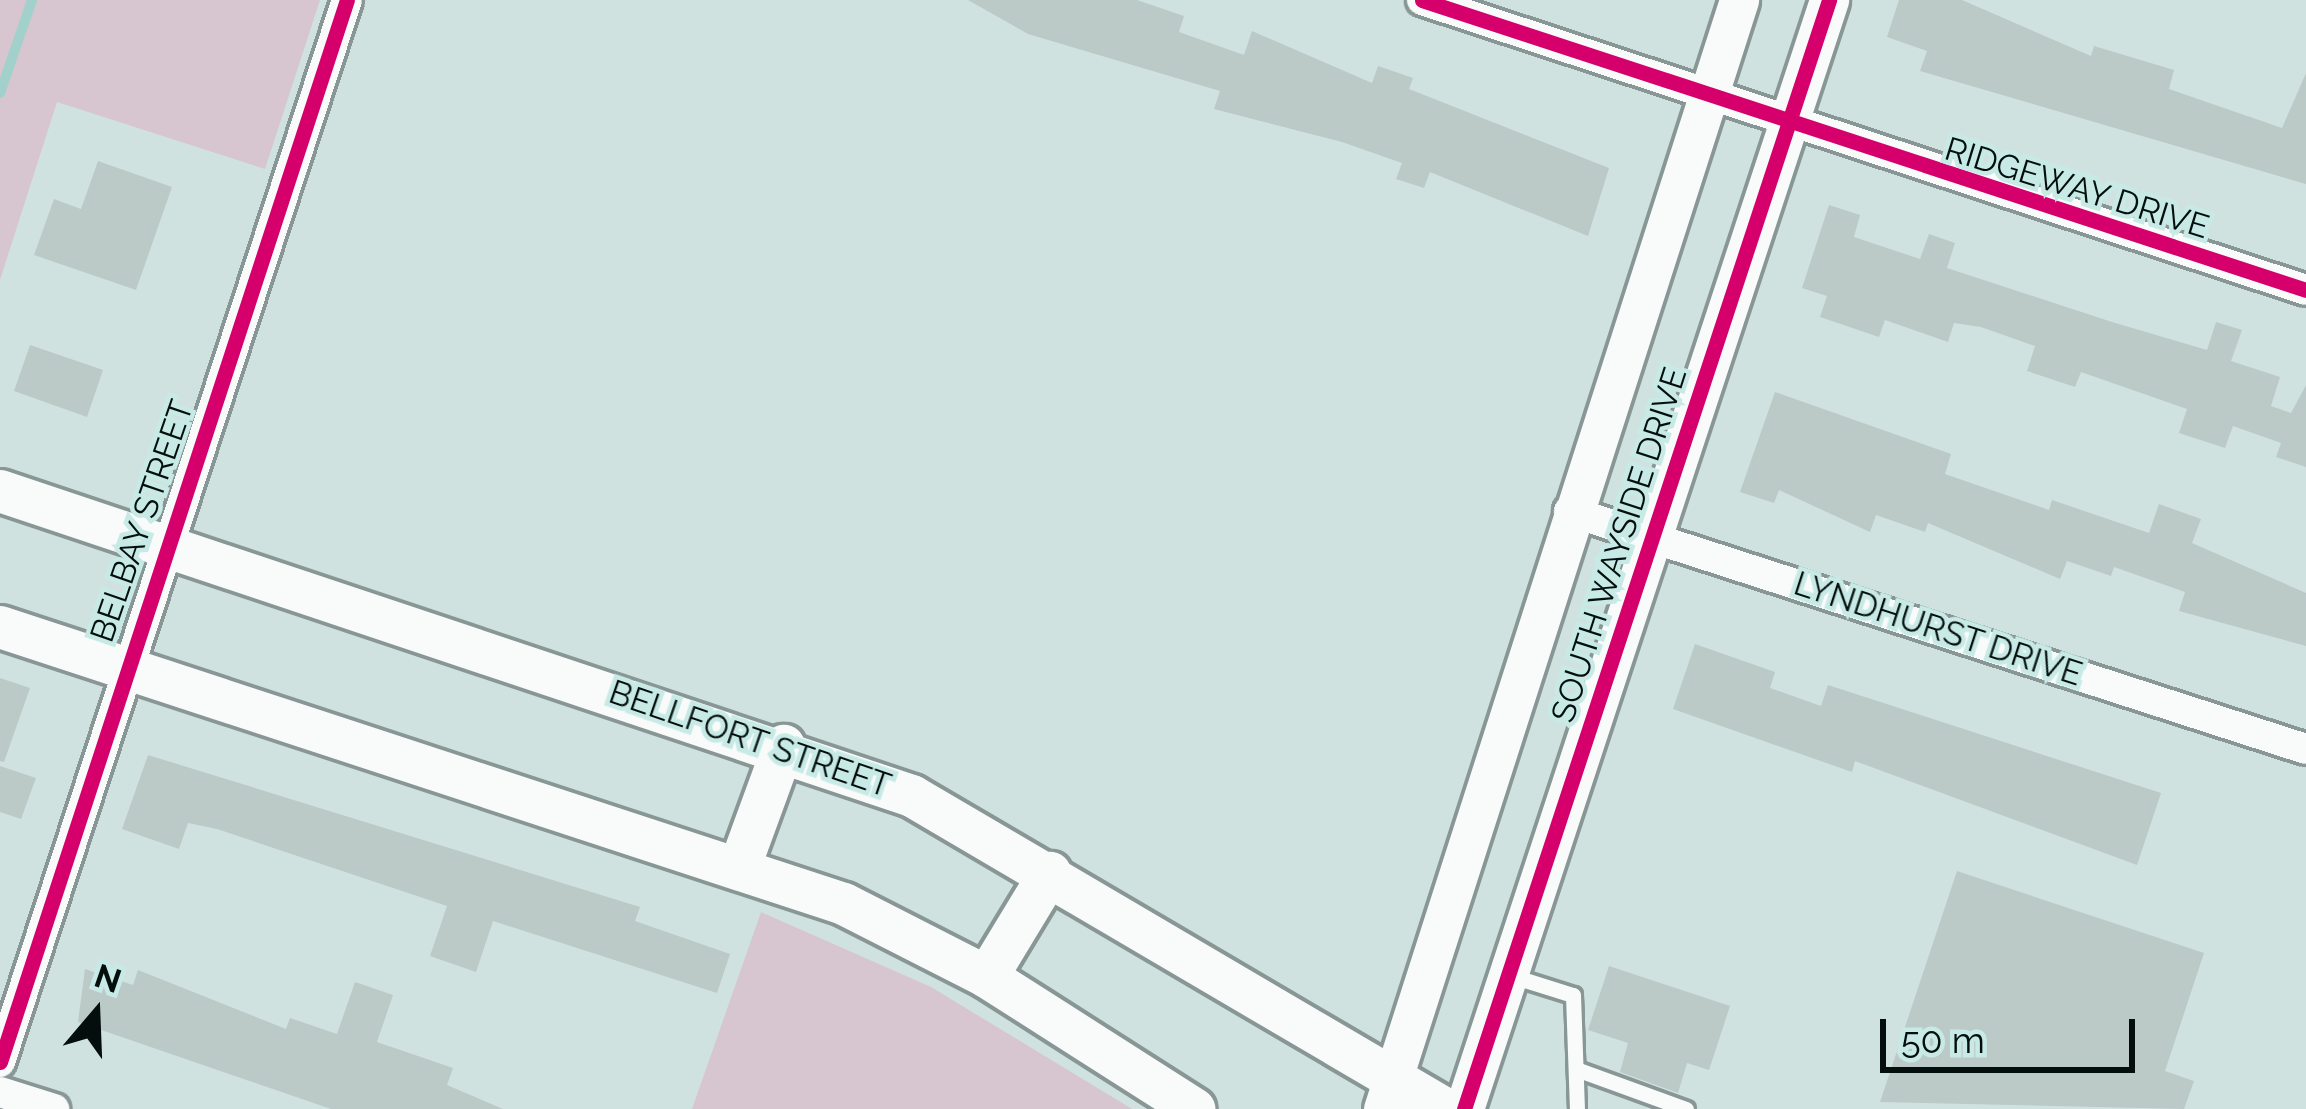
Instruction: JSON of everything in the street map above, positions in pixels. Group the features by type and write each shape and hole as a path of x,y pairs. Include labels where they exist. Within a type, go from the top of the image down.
{"main road":[{"name":"BELLFORT STREET","path":"0,491 784,746 912,796 1050,873 1389,1090 1445,1109"},
{"path":"0,627 740,866 987,977 1193,1109"},
{"path":"740,866 784,746"},
{"path":"987,977 1050,873"}],"street":[{"name":"BELBAY STREET","path":"0,1062 124,667 346,0"},
{"name":"RIDGEWAY DRIVE","path":"1423,0 1788,128 2306,290"},
{"name":"SOUTH WAYSIDE DRIVE","path":"1389,1090 1569,512 1739,0"},
{"name":"SOUTH WAYSIDE DRIVE","path":"1465,1109 1829,0"},
{"name":"LYNDHURST DRIVE","path":"1569,512 2306,749"},
{"path":"0,1092 54,1109"}],"lane":[{"path":"1509,975 1574,995 1577,1109"},
{"path":"1576,1069 1686,1109"}],"shaded area":[{"path":"0,0 320,0 265,169 57,102 0,280"},
{"path":"761,912 931,987 1132,1109 692,1109"}],"building":[{"path":"968,0 1137,0 1184,16 1179,32 1244,55 1252,31 1372,83 1378,66 1413,78 1409,89 1609,168 1588,236 1430,172 1424,188 1396,179 1402,163 1342,142 1214,109 1220,91 1028,34"},
{"path":"1899,0 1962,0 2091,56 2094,46 2174,70 2169,89 2282,128 2306,73 2306,184 1920,71 1927,51 1887,37"},
{"path":"98,161 172,187 136,290 34,255 54,199 81,209"},
{"path":"1829,205 1860,215 1854,237 1920,259 1929,234 1955,243 1947,268 2112,322 2207,350 2216,322 2242,330 2231,361 2280,377 2271,406 2291,413 2306,385 2306,467 2276,457 2281,443 2233,426 2225,448 2179,433 2187,409 2081,372 2075,387 2027,371 2035,346 1981,327 1954,323 1948,342 1885,320 1879,337 1820,317 1827,296 1802,288"},
{"path":"30,345 103,370 87,417 14,391"},
{"path":"1775,392 1951,454 1945,474 2049,510 2052,500 2149,533 2159,504 2201,519 2192,543 2306,593 2306,646 2179,611 2185,592 2114,567 2111,576 2067,561 2060,579 1928,523 1925,532 1876,515 1870,532 1779,490 1774,503 1740,492"},
{"path":"1695,644 1775,672 1770,688 1821,706 1828,685 2161,793 2137,865 1855,761 1852,772 1673,709"},
{"path":"0,678 30,688 4,762 0,761"},
{"path":"148,755 640,907 635,921 730,954 717,993 493,921 476,972 430,956 447,906 217,829 188,823 179,849 122,829"},
{"path":"0,766 36,778 21,819 0,812"},
{"path":"1957,871 2204,953 2165,1071 2194,1081 2184,1109 1880,1102"},
{"path":"1609,966 1730,1006 1709,1070 1687,1063 1678,1093 1620,1072 1628,1043 1588,1030"},
{"path":"85,969 133,985 138,970 286,1029 290,1018 337,1034 355,982 393,995 377,1042 453,1068 447,1085 503,1109 331,1109 78,1022"}],"waterway":[{"path":"0,93 32,0"}],"cycle path":[{"path":"0,1062 347,0"},
{"path":"1422,0 2306,290"},
{"path":"1464,1109 1829,0"}]}
